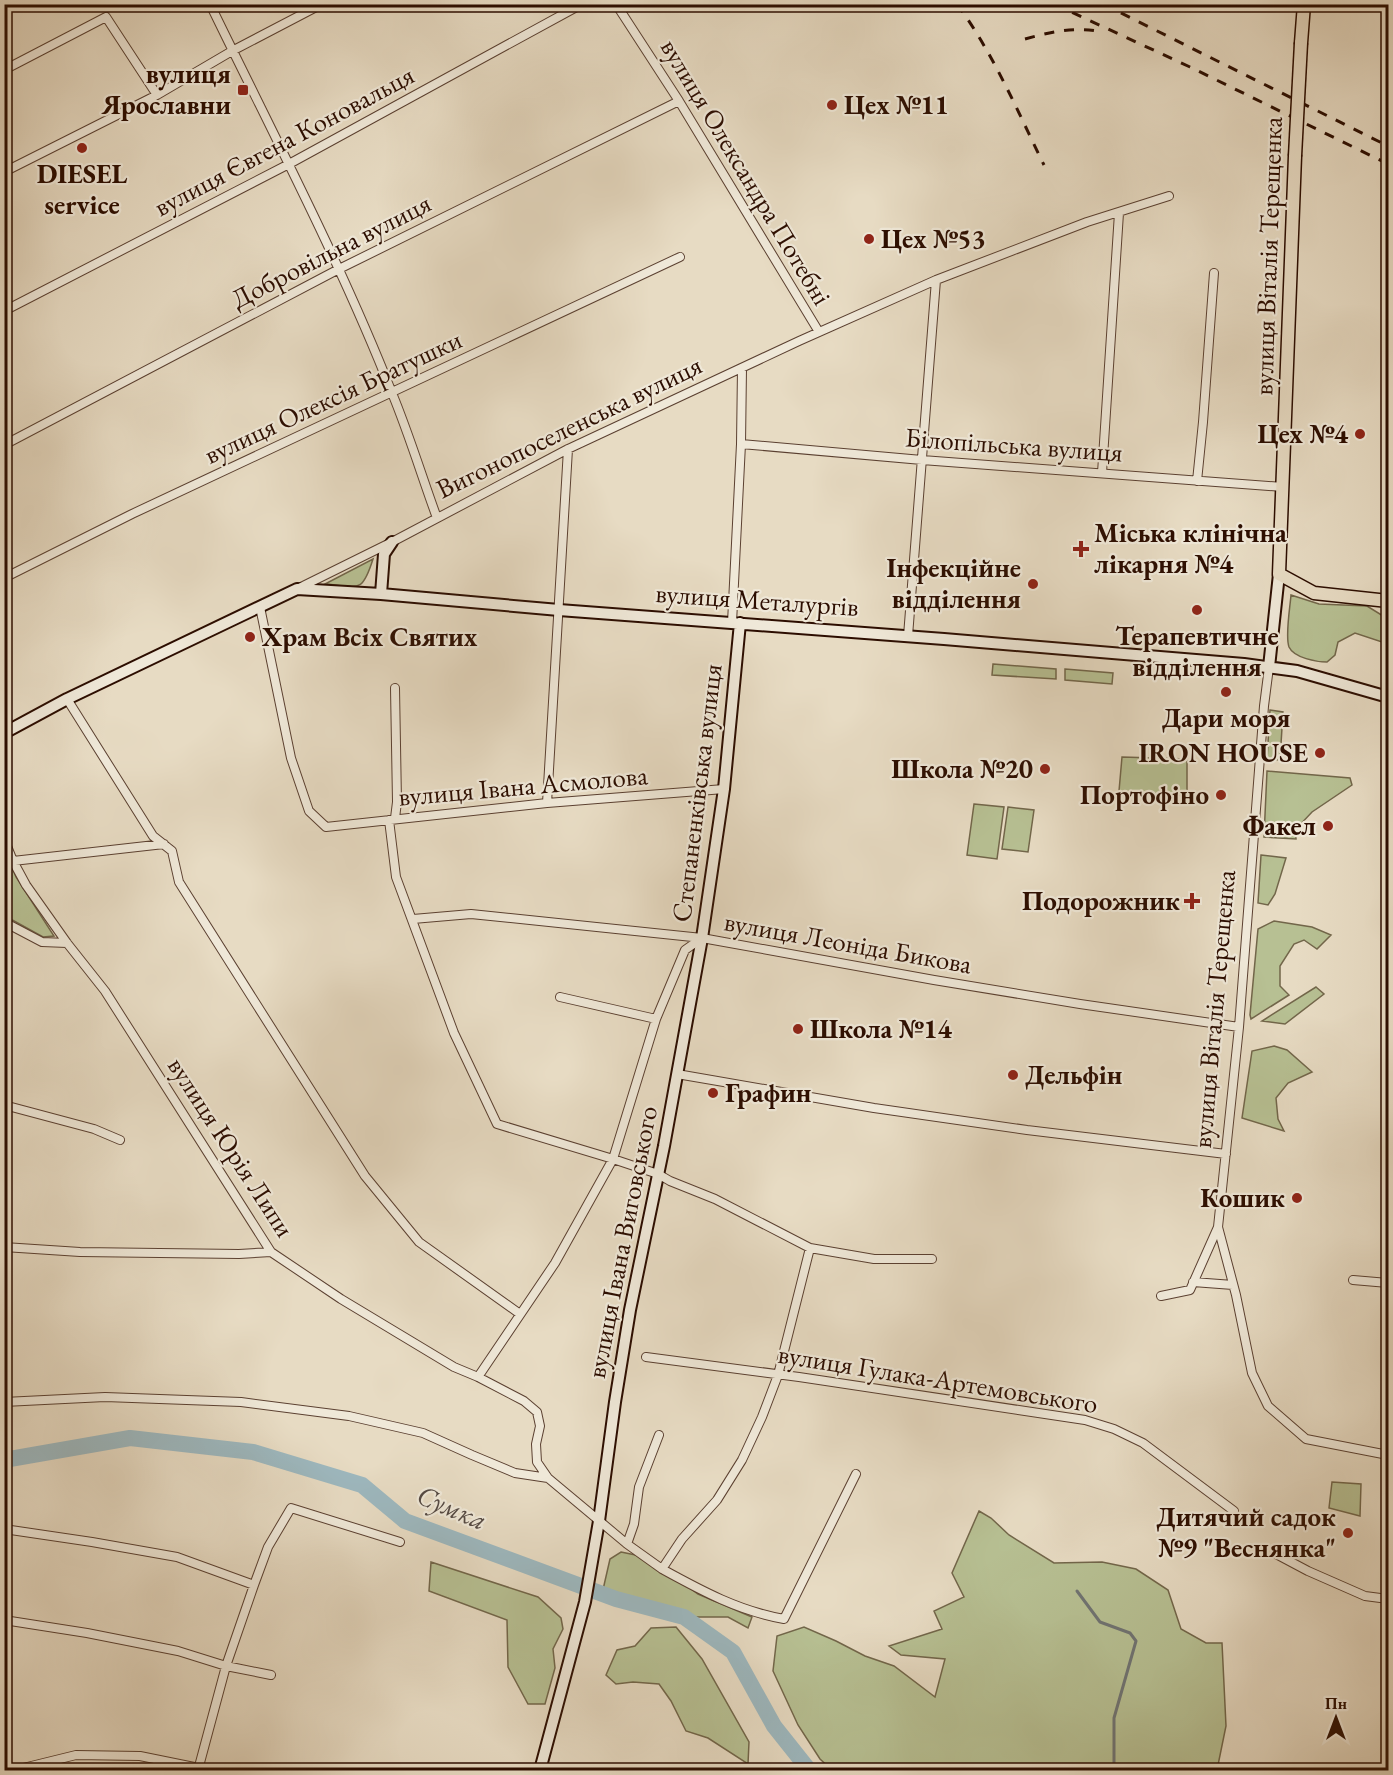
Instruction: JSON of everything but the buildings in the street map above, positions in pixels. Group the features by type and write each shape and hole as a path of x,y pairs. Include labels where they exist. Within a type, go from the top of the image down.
{"main road":[{"name":"вулиця Віталія Терещенка","path":"1269,666 1279,574 1295,156 1304,4"},
{"path":"381,594 384,555 392,542"},
{"path":"1279,574 1314,593 1389,601"},
{"name":"вулиця Металургів","path":"297,589 1269,666 1308,674 1389,697"},
{"name":"Вигонопоселенська вулиця","path":"4,733 67,699 297,589"},
{"name":"Степаненківська вулиця","path":"702,938 724,789 736,623"},
{"name":"вулиця Івана Виговського","path":"540,1770 585,1602 628,1321 702,938"}],"street":[{"path":"210,4 339,269 392,393 437,518"},
{"path":"4,172 158,95 232,51 322,4"},
{"name":"вулиця Євгена Коновальця","path":"4,311 289,164 582,4"},
{"name":"вулиця Олександра Потебні","path":"616,4 679,101 819,332"},
{"path":"4,70 106,17 158,95"},
{"name":"Добровільна вулиця","path":"4,445 339,269 679,101"},
{"name":"Вигонопоселенська вулиця","path":"297,589 392,542 568,449 819,332 936,280 1087,222 1168,196"},
{"path":"1102,473 1119,213"},
{"name":"вулиця Олексія Братушки","path":"4,578 132,514 680,257"},
{"path":"1197,481 1214,273"},
{"path":"908,636 936,280"},
{"name":"Степаненківська вулиця","path":"736,623 742,368"},
{"name":"Білопільська вулиця","path":"741,444 1283,487"},
{"path":"547,802 568,449"},
{"name":"вулиця Івана Асмолова","path":"260,607 291,758 309,811 327,827 547,802 724,789"},
{"name":"вулиця Віталія Терещенка","path":"1193,1282 1218,1227 1239,1027 1269,666"},
{"path":"395,688 397,802 392,819 396,877 454,1033 497,1124 658,1174 716,1200 810,1248 874,1259 932,1259"},
{"path":"67,699 153,836 172,851 179,882 365,1176 419,1242 520,1314"},
{"name":"вулиця Юрія Липи","path":"4,839 26,885 105,991 271,1252 341,1299 454,1367 524,1401 537,1412 540,1426 536,1444 537,1462 548,1478"},
{"path":"13,861 164,844"},
{"name":"вулиця Леоніда Бикова","path":"413,919 471,914 702,938 946,982 1239,1027"},
{"path":"4,922 42,942 67,943"},
{"name":"Степаненківська вулиця","path":"478,1377 555,1263 613,1159 656,1019 685,950 702,938"},
{"path":"560,997 656,1019"},
{"path":"677,1074 874,1108 1027,1130 1226,1154"},
{"path":"4,1105 94,1129 120,1140"},
{"name":"вулиця Віталія Терещенка","path":"1218,1227 1252,1373 1268,1406 1306,1439 1389,1455"},
{"path":"4,1247 80,1252 239,1254 271,1252"},
{"path":"662,1569 682,1539 717,1500 742,1460 778,1375 810,1248"},
{"path":"1353,1280 1389,1283"},
{"path":"1161,1296 1190,1290 1193,1282 1233,1285"},
{"name":"вулиця Гулака-Артемовського","path":"646,1357 1085,1420 1114,1429 1143,1443 1234,1511"},
{"path":"4,1402 105,1397 241,1402 349,1416 423,1433 515,1473 548,1478 627,1544 662,1569 705,1593 758,1615 784,1619 856,1474"},
{"path":"627,1544 634,1524 639,1487 659,1435"},
{"path":"15,1770 76,1755 140,1756 199,1769 226,1666 254,1585 268,1547 291,1508 400,1542"},
{"path":"4,1529 177,1557 254,1585"},
{"path":"1276,1554 1365,1596 1389,1599"},
{"path":"4,1620 178,1651 226,1666 271,1675"}],"green space":[{"path":"373,559 366,578 358,586 325,584"},
{"path":"1291,595 1319,604 1367,606 1388,619 1388,644 1355,633 1338,642 1335,655 1327,662 1301,657 1292,651 1288,642"},
{"path":"993,664 1056,669 1056,679 992,675"},
{"path":"1065,669 1113,673 1112,684 1065,680"},
{"path":"1270,710 1283,712 1280,760 1267,759"},
{"path":"1122,757 1187,759 1187,796 1119,791"},
{"path":"1267,771 1350,778 1352,785 1312,812 1296,829 1296,839 1264,837"},
{"path":"974,804 1004,807 997,859 967,855"},
{"path":"1008,807 1034,810 1028,852 1002,849"},
{"path":"5,851 16,877 54,936 43,937 5,916"},
{"path":"1261,855 1286,858 1275,894 1268,905 1258,903"},
{"path":"1274,921 1312,927 1331,935 1317,949 1304,940 1294,944 1280,966 1280,986 1289,995 1251,1019 1258,929"},
{"path":"1316,987 1324,994 1285,1024 1262,1021"},
{"path":"1274,1046 1287,1050 1312,1072 1288,1083 1276,1098 1278,1119 1284,1131 1242,1118 1252,1051"},
{"path":"1332,1482 1361,1484 1360,1516 1329,1508"},
{"path":"979,1511 991,1518 1009,1535 1054,1563 1102,1562 1136,1569 1168,1590 1181,1629 1206,1643 1222,1643 1226,1726 1217,1770 832,1770 820,1759 798,1725 773,1671 777,1636 804,1627 865,1656 894,1666 935,1697 945,1659 901,1655 889,1646 942,1629 934,1611 964,1597 952,1573"},
{"path":"621,1552 650,1558 698,1594 752,1617 748,1628 728,1617 684,1617 602,1594 610,1559"},
{"path":"431,1562 538,1597 561,1618 563,1629 553,1649 555,1668 545,1704 528,1704 508,1667 507,1620 429,1591"},
{"path":"676,1627 702,1659 749,1742 748,1764 708,1738 686,1731 671,1701 659,1684 633,1682 616,1684 606,1675 617,1650 635,1646 651,1628"}],"waterway":[{"name":"Сумка","path":"4,1460 130,1438 253,1452 362,1485 405,1521 616,1599 684,1617 733,1652 774,1726 809,1770"},
{"path":"1077,1591 1100,1622 1130,1633 1136,1641 1114,1718 1114,1770"}],"railway":[{"path":"957,4 993,62 1044,165"},
{"path":"1054,4 1190,67 1388,164"},
{"path":"1103,4 1388,146"},
{"path":"1025,39 1073,30 1102,32"}],"place":[{"name":"вулиця Ярославни","path":"243,90"},
{"name":"Цех №11","path":"832,105"},
{"name":"DIESEL service","path":"82,148"},
{"name":"Цех №53","path":"869,239"},
{"name":"Цех №4","path":"1360,434"},
{"name":"Міська клінічна лікарня №4","path":"1081,549"},
{"name":"Інфекційне відділення","path":"1033,584"},
{"name":"Терапевтичне відділення","path":"1197,610"},
{"name":"Храм Всіх Святих","path":"250,637"},
{"name":"Дари моря","path":"1226,692"},
{"name":"IRON HOUSE","path":"1320,753"},
{"name":"Школа №20","path":"1045,769"},
{"name":"Портофіно","path":"1221,795"},
{"name":"Факел","path":"1328,826"},
{"name":"Подорожник","path":"1192,901"},
{"name":"Школа №14","path":"798,1029"},
{"name":"Дельфін","path":"1013,1075"},
{"name":"Графин","path":"713,1093"},
{"name":"Кошик","path":"1297,1198"},
{"name":"Дитячий садок №9 \"Веснянка\"","path":"1348,1533"}]}
